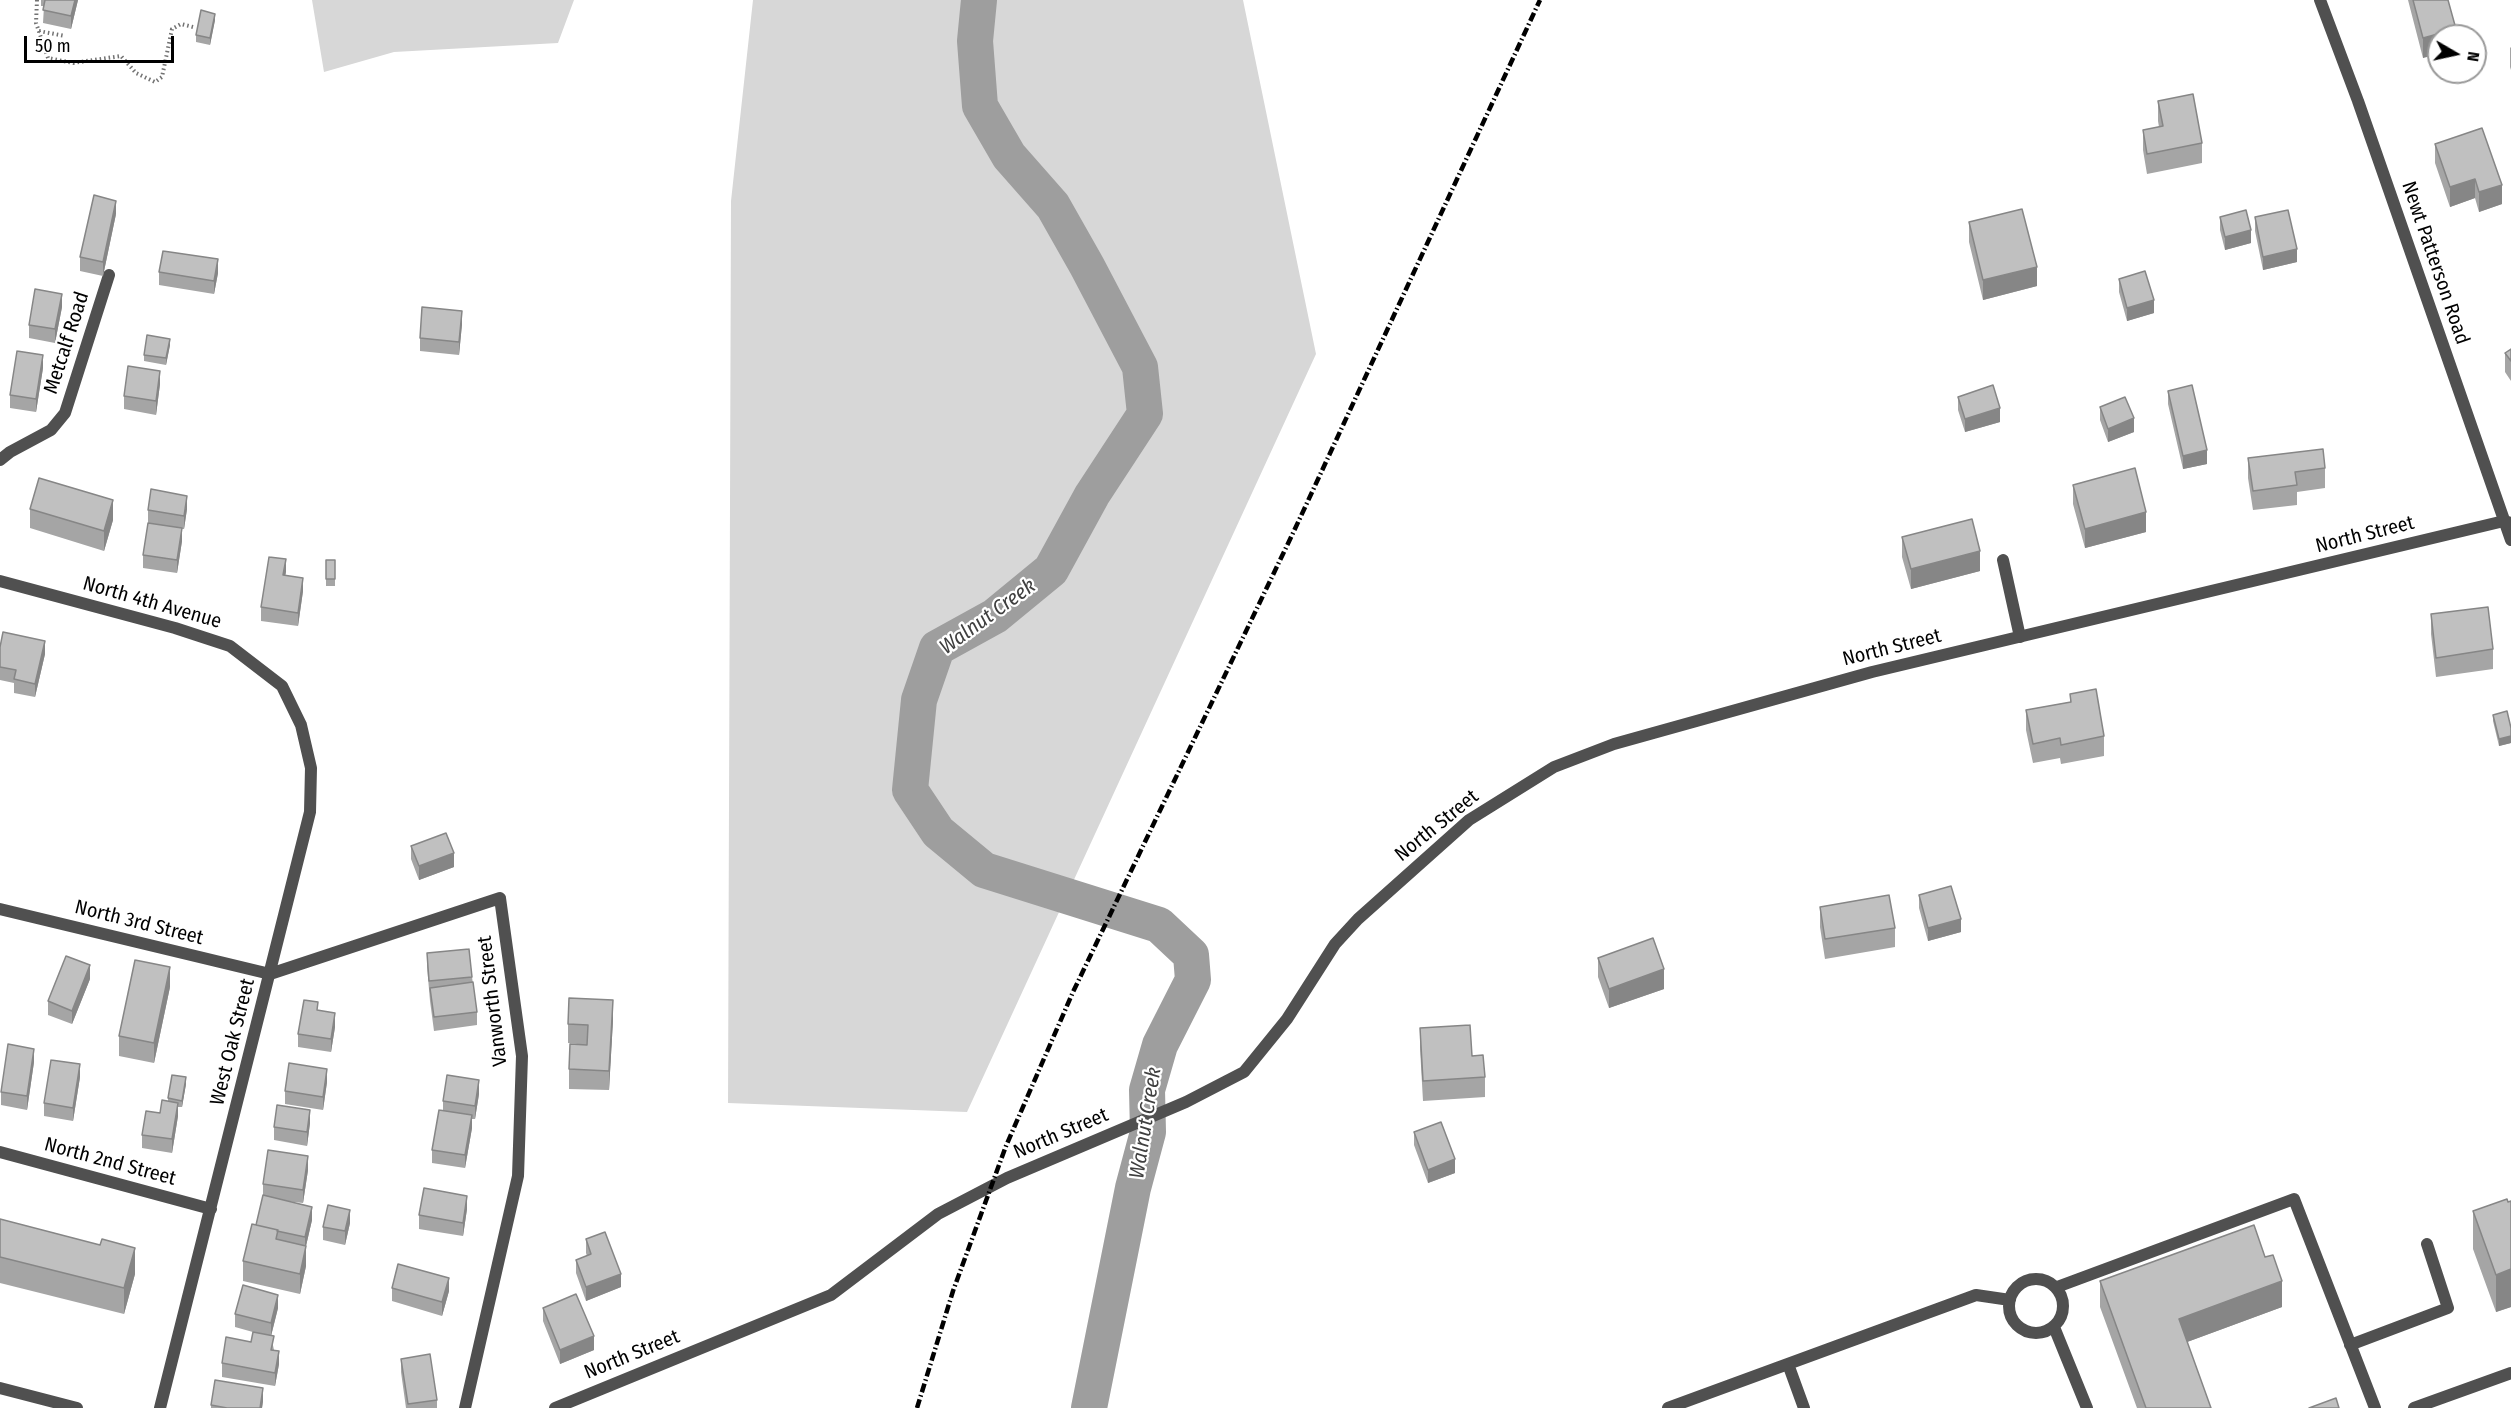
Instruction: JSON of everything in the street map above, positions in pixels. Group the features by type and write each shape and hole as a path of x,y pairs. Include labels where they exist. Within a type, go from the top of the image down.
{"street":[{"name":"Newt Patterson Road","path":"2320,0 2509,520 2511,540"},
{"name":"Metcalf Road","path":"0,460 10,452 51,430 65,413 109,275"},
{"name":"North Street","path":"555,1408 831,1295 938,1214 1007,1178 1210,1090 1244,1072 1287,1019 1335,944 1358,919 1468,820 1554,767 1614,744 1872,672 2509,520"},
{"path":"2003,561 2020,637"},
{"name":"North 4th Avenue","path":"0,581 175,628 230,646 282,686"},
{"name":"West Oak Street","path":"160,1408 310,812 311,768 301,725 282,686"},
{"name":"Vanworth Street","path":"270,974 500,898 522,1056 518,1176 465,1408"},
{"name":"North 3rd Street","path":"0,909 270,974"},
{"name":"North 2nd Street","path":"0,1152 211,1209"},
{"path":"2057,1287 2294,1199 2375,1408"},
{"path":"2350,1345 2448,1308 2427,1244"},
{"path":"2033,1279 2050,1282 2057,1287 2062,1294 2064,1312 2054,1327 2038,1334 2021,1329 2011,1316 2010,1300 2018,1286 2033,1279"},
{"path":"1668,1408 1976,1295 2010,1300"},
{"path":"2054,1327 2087,1408"},
{"path":"1788,1364 1804,1408"},
{"path":"2414,1408 2511,1373"},
{"path":"0,1388 77,1408"}],"path":[{"path":"37,0 34,13 45,53 54,61 73,63 121,56 136,73 154,82 162,77 174,26 181,24 193,27"},
{"path":"39,31 64,36"}],"shaded area":[{"path":"312,0 574,0 558,43 394,52 324,72"},
{"path":"753,0 1243,0 1316,354 967,1112 728,1103 731,201"}],"building":[{"path":"45,0 75,0 71,16 43,10"},
{"path":"2413,0 2448,0 2455,24 2427,24 2427,37 2423,38"},
{"path":"201,10 215,14 210,38 196,35"},
{"path":"2193,94 2202,143 2147,154 2143,130 2163,126 2158,101"},
{"path":"2482,128 2502,185 2479,192 2475,179 2450,187 2435,144"},
{"path":"94,195 116,201 103,262 80,257"},
{"path":"2022,209 2037,267 1983,280 1969,222"},
{"path":"2246,210 2251,230 2225,237 2220,217"},
{"path":"2288,210 2297,249 2263,257 2255,217"},
{"path":"163,251 218,259 214,281 159,272"},
{"path":"2145,271 2154,300 2127,308 2119,279"},
{"path":"35,289 62,294 55,329 29,325"},
{"path":"422,307 462,311 459,342 420,338"},
{"path":"147,335 170,339 166,358 144,355"},
{"path":"2511,349 2511,361 2505,353"},
{"path":"17,351 43,355 36,399 10,395"},
{"path":"128,366 160,371 156,401 124,396"},
{"path":"1993,385 2000,408 1965,419 1958,397"},
{"path":"2192,385 2207,450 2183,456 2168,391"},
{"path":"2125,397 2134,418 2108,429 2100,407"},
{"path":"2323,449 2325,468 2295,472 2297,485 2253,491 2248,458"},
{"path":"2135,468 2146,512 2085,529 2073,485"},
{"path":"39,478 113,500 104,531 30,509"},
{"path":"151,489 187,496 184,516 148,510"},
{"path":"1972,519 1980,551 1911,569 1902,537"},
{"path":"148,523 182,528 177,560 143,555"},
{"path":"269,557 286,559 283,575 303,578 298,613 261,607"},
{"path":"326,560 335,560 335,579 326,579"},
{"path":"2488,607 2493,649 2436,658 2431,614"},
{"path":"3,632 45,641 35,684 14,679 16,670 0,667"},
{"path":"2096,689 2104,736 2061,745 2060,738 2033,744 2026,710 2071,702 2070,694"},
{"path":"2507,711 2511,736 2499,739 2493,715"},
{"path":"446,833 454,853 419,866 411,846"},
{"path":"1951,886 1961,919 1928,928 1919,895"},
{"path":"1889,895 1895,928 1825,939 1820,907"},
{"path":"1653,938 1664,969 1609,989 1598,958"},
{"path":"469,949 472,977 429,981 427,953"},
{"path":"66,956 90,965 72,1011 48,1001"},
{"path":"135,960 170,967 154,1043 119,1036"},
{"path":"473,982 477,1012 434,1017 430,988"},
{"path":"569,998 613,1000 609,1071 569,1069 570,1044 587,1045 588,1025 568,1024"},
{"path":"304,1000 318,1002 317,1010 335,1013 331,1039 298,1034"},
{"path":"1470,1025 1472,1056 1483,1055 1485,1077 1423,1081 1420,1028"},
{"path":"8,1044 34,1049 27,1096 1,1092"},
{"path":"51,1060 80,1064 73,1108 44,1103"},
{"path":"289,1063 327,1069 323,1097 285,1091"},
{"path":"172,1075 186,1077 182,1101 168,1098"},
{"path":"447,1075 479,1080 475,1106 443,1101"},
{"path":"162,1100 178,1103 172,1139 142,1135 146,1111 160,1113"},
{"path":"277,1105 310,1110 307,1132 274,1127"},
{"path":"439,1110 472,1115 465,1155 432,1150"},
{"path":"1441,1122 1455,1159 1428,1170 1414,1132"},
{"path":"268,1150 308,1156 303,1190 263,1184"},
{"path":"424,1188 467,1196 463,1223 419,1215"},
{"path":"263,1195 312,1207 305,1237 256,1225"},
{"path":"2507,1199 2508,1202 2511,1201 2511,1269 2496,1275 2473,1211"},
{"path":"328,1205 350,1210 345,1231 323,1227"},
{"path":"0,1219 100,1245 102,1239 135,1248 124,1288 0,1257"},
{"path":"252,1224 278,1230 276,1239 306,1246 300,1274 243,1261"},
{"path":"2254,1225 2265,1257 2273,1255 2282,1281 2179,1319 2211,1408 2146,1408 2100,1281"},
{"path":"605,1232 621,1274 586,1287 576,1260 591,1254 586,1239"},
{"path":"398,1264 449,1278 442,1302 392,1288"},
{"path":"243,1285 278,1295 271,1323 235,1314"},
{"path":"576,1294 594,1336 560,1350 543,1308"},
{"path":"253,1332 274,1336 271,1350 279,1351 275,1373 222,1363 226,1337 251,1342"},
{"path":"430,1354 437,1400 408,1404 401,1359"},
{"path":"215,1380 263,1388 260,1408 227,1408 211,1405"},
{"path":"2336,1398 2339,1408 2309,1408"}],"waterway":[{"name":"Walnut Creek","path":"979,0 975,41 980,106 1009,156 1053,206 1087,266 1140,367 1145,414 1092,495 1051,570 995,616 937,648 919,700 910,790 938,832 984,870 1159,925 1191,955 1193,980 1160,1045 1147,1090 1148,1132 1133,1188 1089,1408"}],"railway":[{"path":"917,1408 953,1291 1006,1146 1073,992 1294,531 1540,0"}]}
